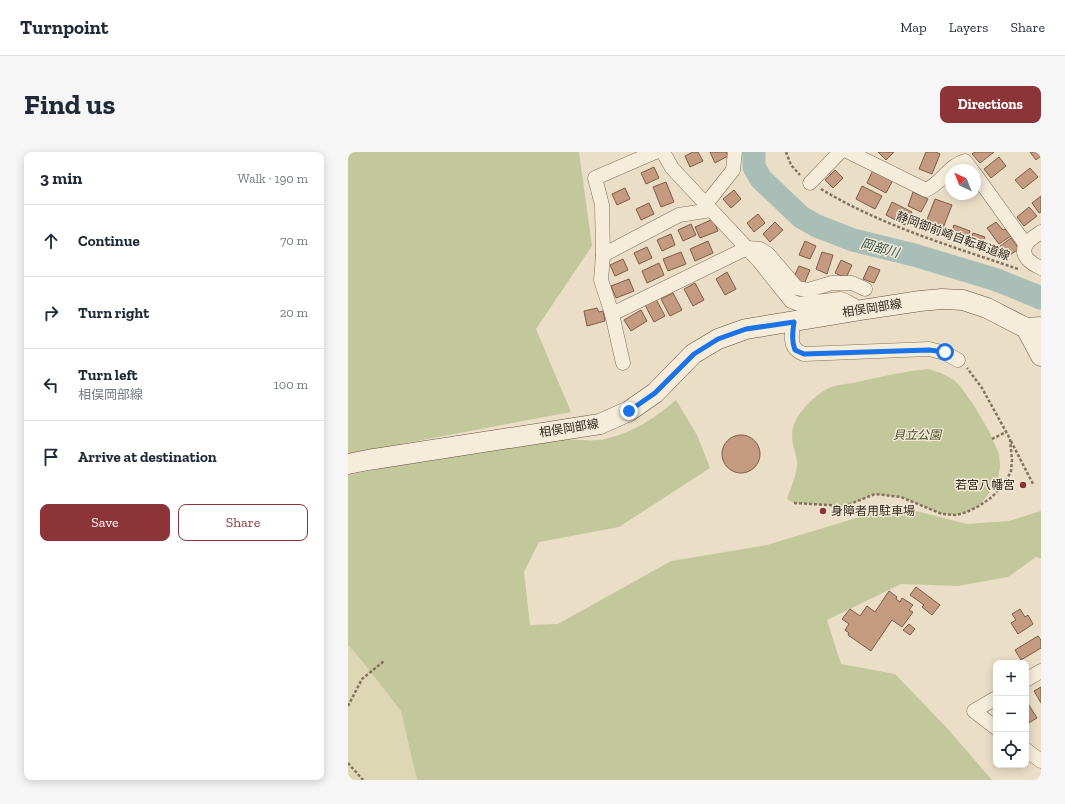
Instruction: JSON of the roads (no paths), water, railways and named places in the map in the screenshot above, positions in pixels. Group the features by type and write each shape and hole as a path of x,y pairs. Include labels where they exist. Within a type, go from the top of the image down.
{"main road":[{"name":"相俣岡部線","path":"348,464 376,458 600,424 629,411 655,393 694,354 718,339 746,329 862,310 942,299 963,300 1033,327"},
{"path":"1033,327 1041,356"}],"street":[{"path":"623,363 612,314 601,280 603,255 602,206 595,178 655,152"},
{"path":"663,152 672,168 746,248 791,301 799,304 840,299 862,310"},
{"path":"603,255 679,216 708,207 733,170 735,152"},
{"path":"810,183 840,152"},
{"path":"849,152 926,190 934,187 945,176"},
{"path":"956,164 958,162 965,161 967,164"},
{"path":"981,182 1026,245"},
{"path":"1041,232 1026,245 1024,253 1027,260 1033,265 1041,268"},
{"path":"612,314 746,248 760,249 768,254 797,288 808,290 832,284 852,283 866,289"},
{"path":"794,322 792,339 793,345 795,350 804,354 929,350 945,352 958,360"},
{"path":"1029,678 1041,671"},
{"path":"993,700 974,711 993,726"},
{"path":"1029,752 1041,761"}],"waterway":[{"name":"岡部川","path":"754,152 754,167 761,179 801,217 817,226 853,240 914,255 997,280 1041,298"}],"place":[{"name":"若宮八幡宮","path":"1023,485"},
{"name":"身障者用駐車場","path":"823,511"}],"park label":[{"name":"貝立公園","path":"917,435"}]}
